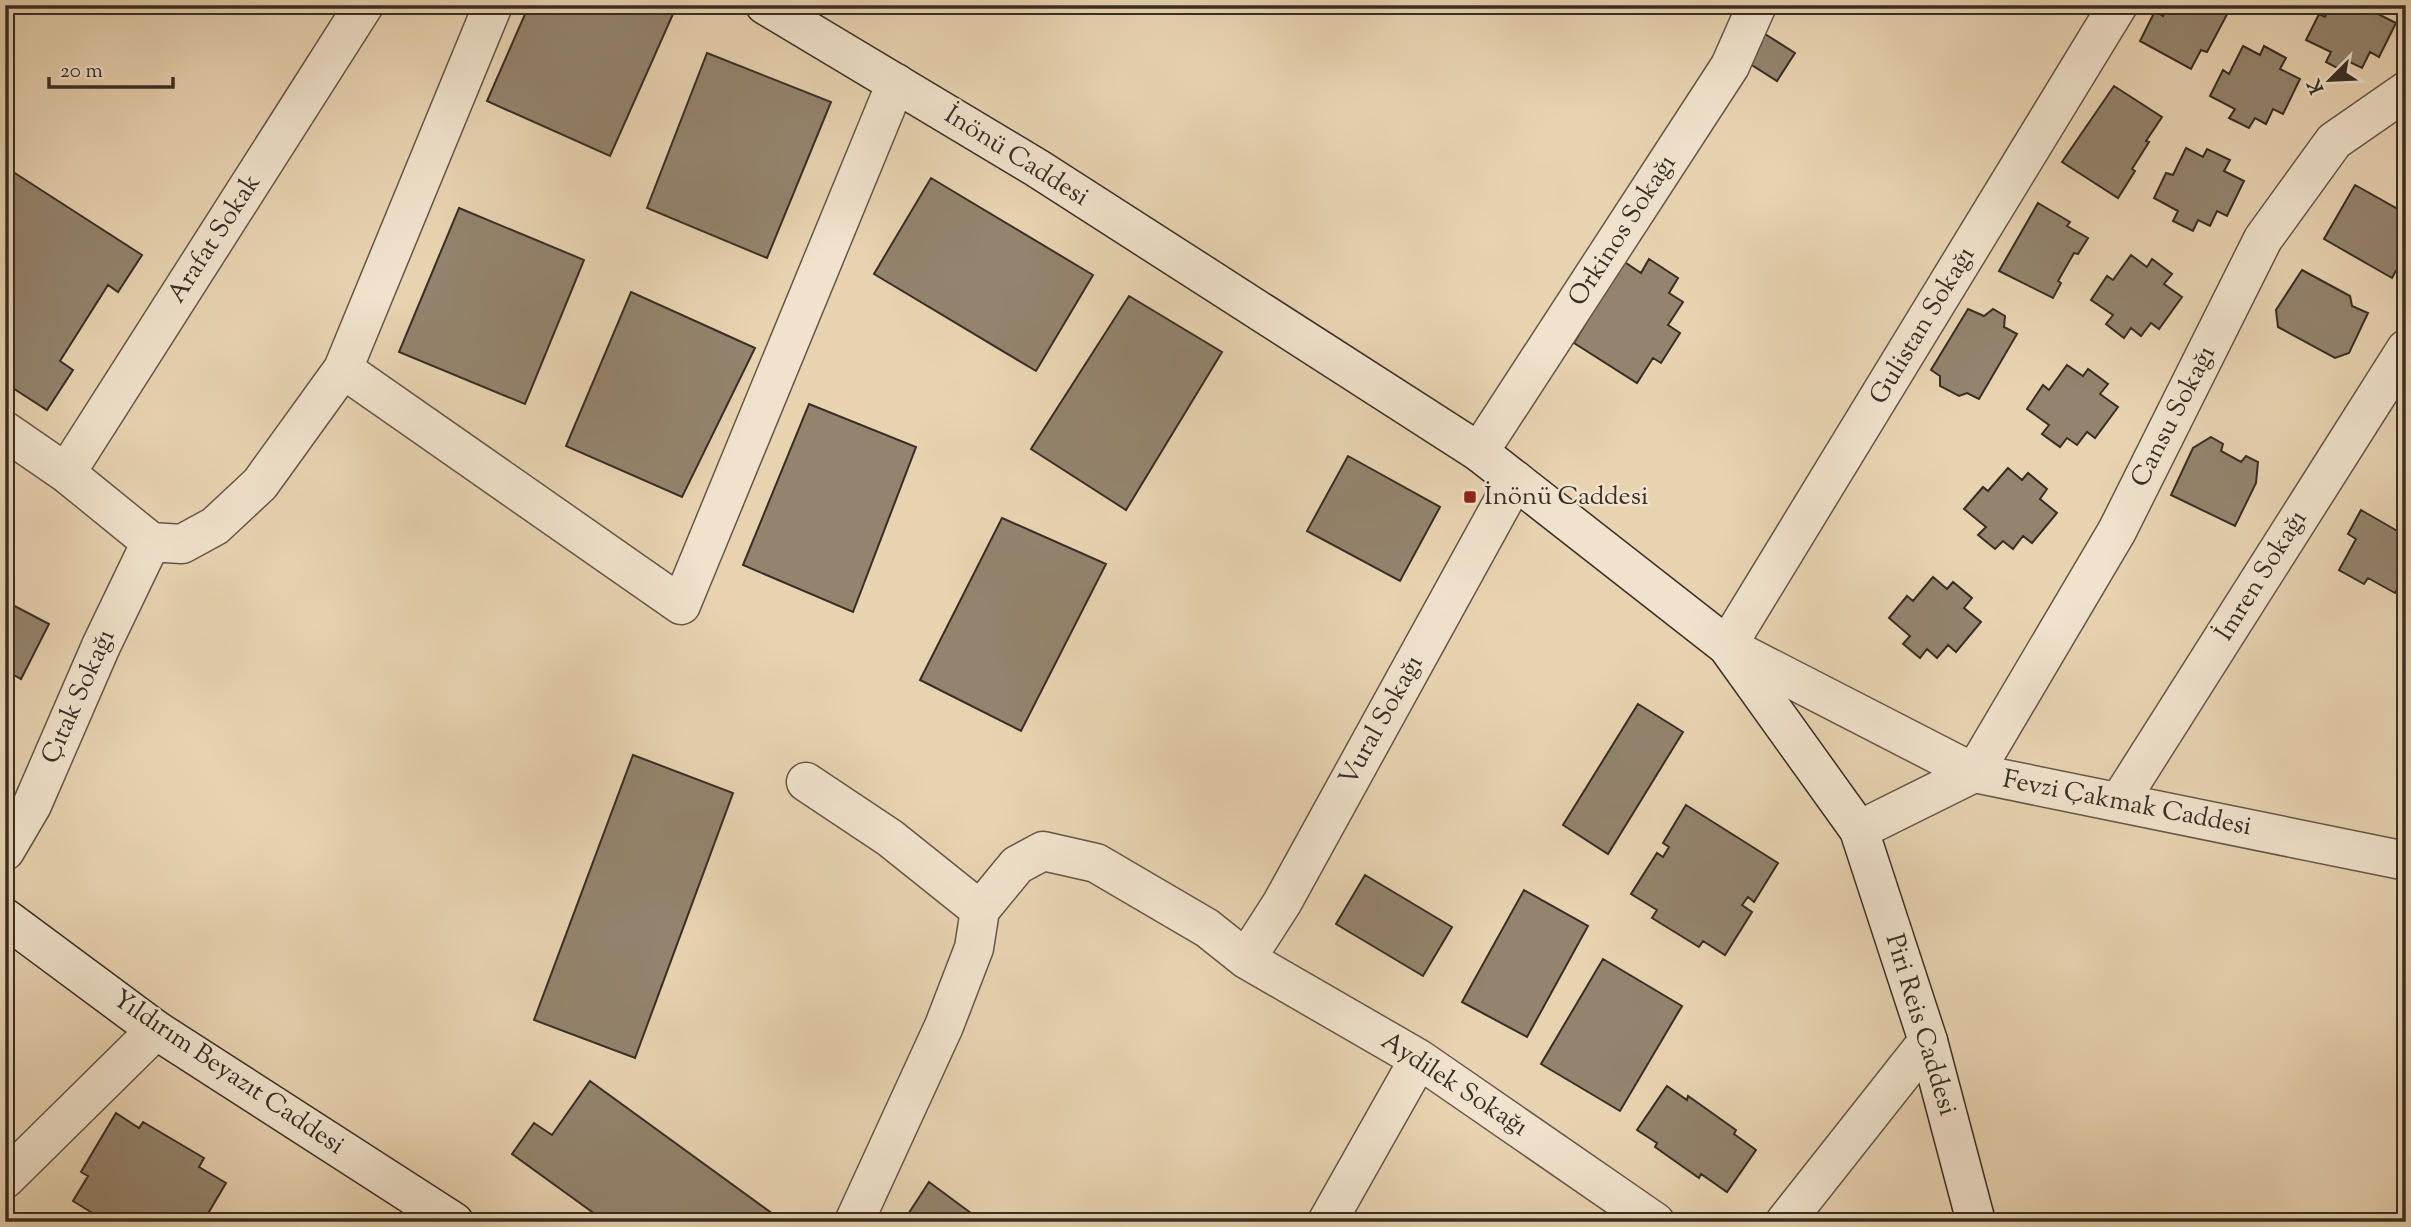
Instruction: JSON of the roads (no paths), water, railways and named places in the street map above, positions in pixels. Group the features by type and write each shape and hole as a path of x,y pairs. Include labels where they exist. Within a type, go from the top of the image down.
{"street":[{"name":"Arafat Sokak","path":"66,473 364,5"},
{"path":"5,431 66,473 151,542 182,544 215,527 260,484 343,369 493,5"},
{"name":"İnönü Caddesi","path":"765,5 1037,168 1479,452 1727,646 1860,830"},
{"name":"Orkinos Sokağı","path":"1479,452 1730,66 1757,5"},
{"name":"Gulistan Sokağı","path":"1727,646 2118,5"},
{"path":"343,369 681,605 896,83"},
{"name":"Cansu Sokağı","path":"1974,773 2117,531 2263,239 2334,141 2406,91"},
{"name":"İmren Sokağı","path":"2119,802 2406,349"},
{"name":"Vural Sokağı","path":"1246,959 1282,903 1515,480"},
{"name":"Çıtak Sokağı","path":"5,851 32,805 101,646 151,542"},
{"path":"1727,646 1974,773"},
{"name":"Fevzi Çakmak Caddesi","path":"1860,830 1974,773 2406,861"},
{"path":"806,782 890,838 980,910 974,948 944,1026 855,1222"},
{"name":"Piri Reis Caddesi","path":"1860,830 1928,1041 1976,1222"},
{"name":"Aydilek Sokağı","path":"980,910 1017,865 1043,850 1096,863 1207,928 1246,959 1419,1059 1655,1222"},
{"name":"Yıldırım Beyazıt Caddesi","path":"5,918 156,1030 454,1222"},
{"path":"5,1179 156,1030"},
{"path":"1785,1222 1928,1041"},
{"path":"1327,1222 1419,1059"}],"place":[{"name":"İnönü Caddesi","path":"1470,497"}]}
